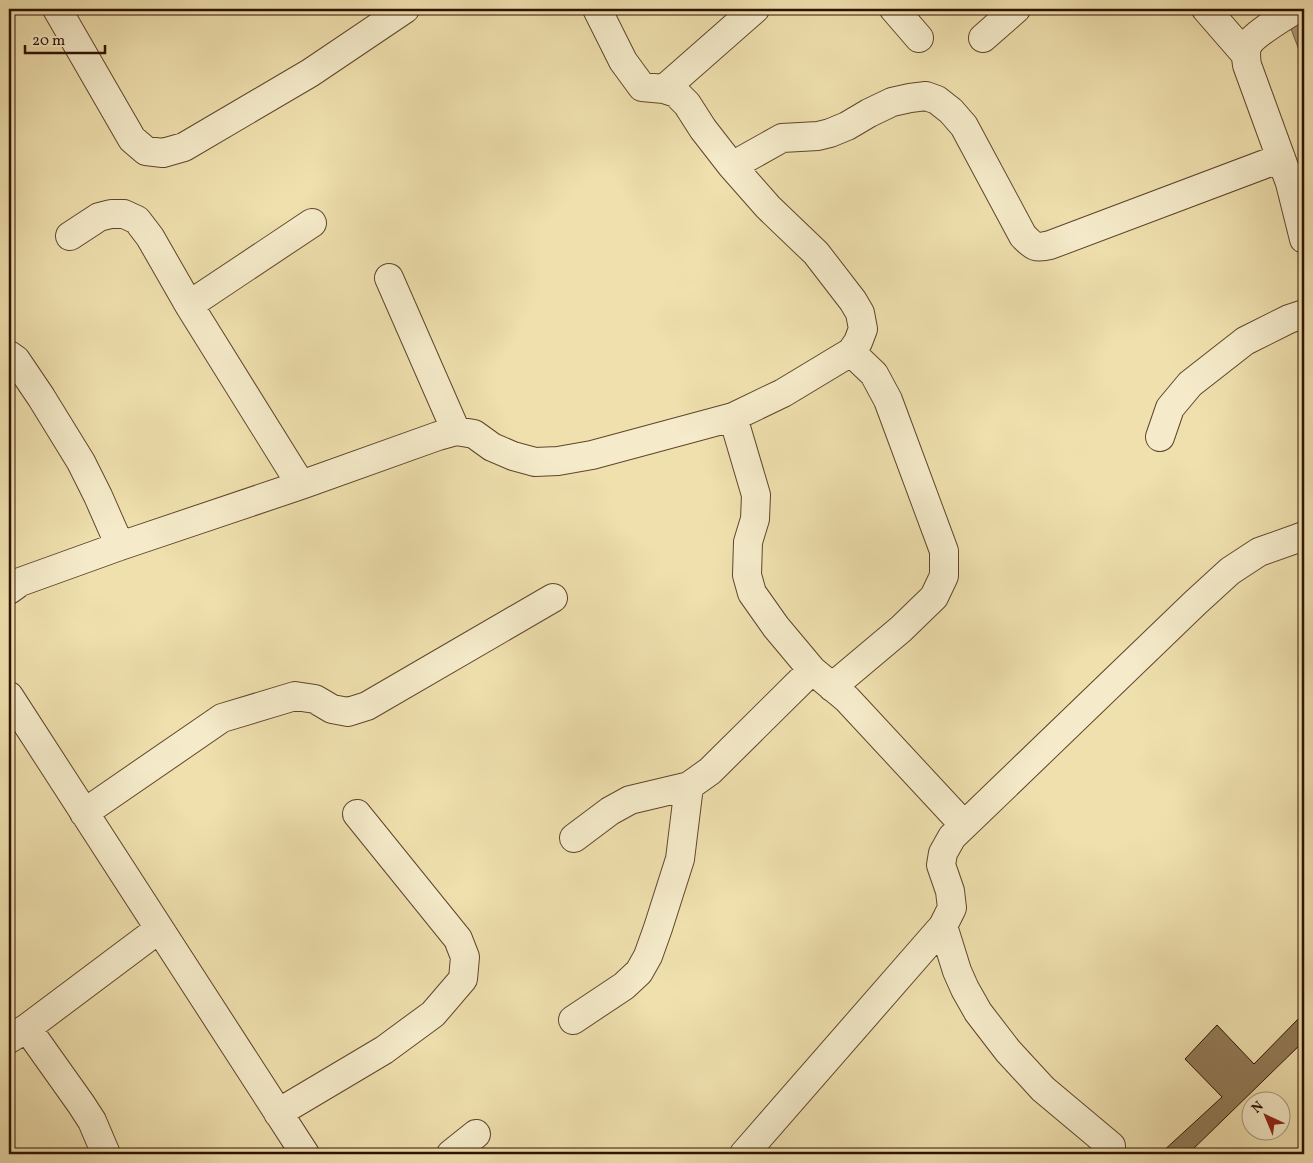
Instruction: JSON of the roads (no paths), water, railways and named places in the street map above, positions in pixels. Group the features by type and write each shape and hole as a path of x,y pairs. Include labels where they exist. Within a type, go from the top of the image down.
{"street":[{"path":"57,9 132,139 146,151 163,152 184,147 310,73 404,9"},
{"path":"9,590 20,582 120,546 456,430 474,434 492,447 513,456 535,462 558,461 592,455 733,417 783,393 851,352 864,329 860,313 853,300 816,253 768,207 732,166 703,129 687,104 676,93 664,89 642,87 624,61 597,9"},
{"path":"664,89 755,9"},
{"path":"894,9 919,38"},
{"path":"983,38 1016,9"},
{"path":"1206,9 1246,55"},
{"path":"1296,9 1248,44 1246,55 1247,65 1290,183 1304,239"},
{"path":"732,166 782,138 824,135 847,126 892,102 926,96 937,100 951,111 964,126 1023,236 1032,245 1039,248 1281,158"},
{"path":"70,236 99,217 124,214 137,220 150,237 189,305 301,485"},
{"path":"189,305 312,223"},
{"path":"389,278 456,430"},
{"path":"1160,437 1170,408 1190,384 1245,341 1289,319 1304,314"},
{"path":"574,838 610,810 630,800 689,786 822,679 901,629 934,597 944,576 944,550 888,400 874,374 851,352"},
{"path":"9,355 16,360 41,397 81,462 120,546"},
{"path":"733,417 756,495 755,519 748,542 747,575 752,593 776,627 822,679 848,699 964,825"},
{"path":"748,1153 943,926 952,908 950,891 941,865 943,853 952,837 1230,571 1259,552 1304,536"},
{"path":"84,813 222,718 295,696 315,698 332,709 348,712 367,706 553,598"},
{"path":"9,696 305,1154"},
{"path":"573,1020 624,986 639,972 648,956 680,859 689,786"},
{"path":"278,1113 384,1050 405,1035 433,1014 463,979 465,957 458,939 357,814"},
{"path":"943,926 957,972 964,989 978,1012 1008,1051 1042,1089 1110,1146"},
{"path":"106,1154 92,1121 81,1104 18,1034 159,929"},
{"path":"451,1154 476,1134"}]}
